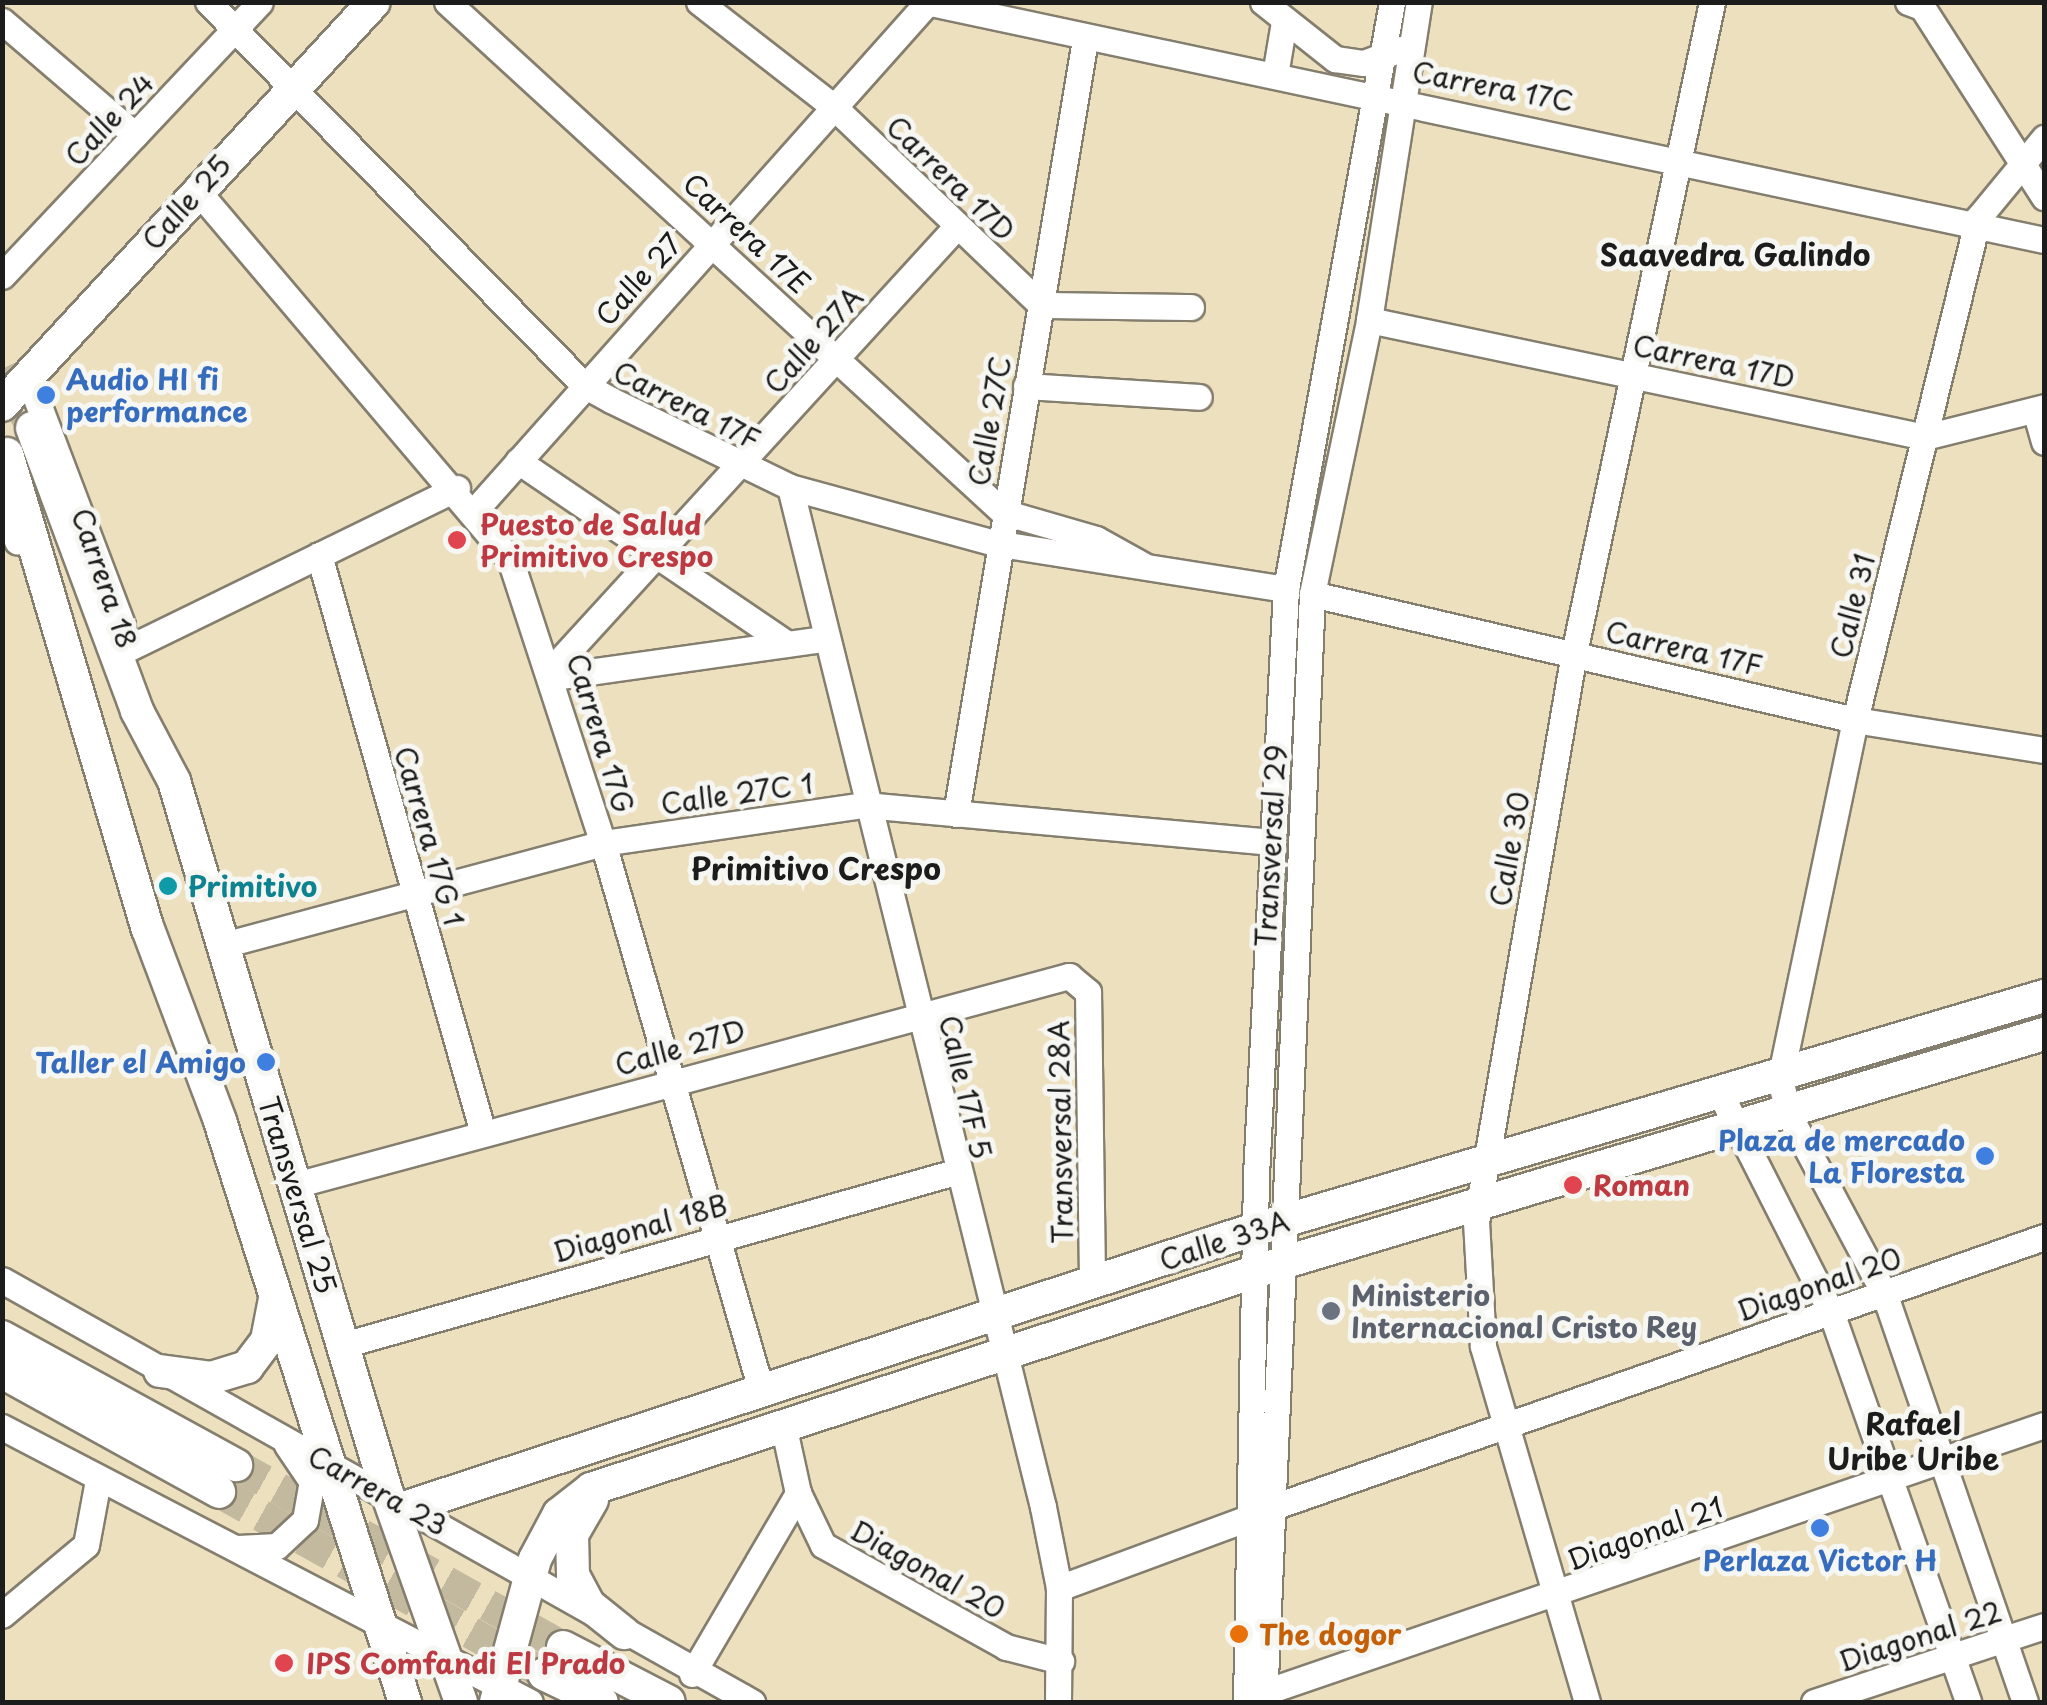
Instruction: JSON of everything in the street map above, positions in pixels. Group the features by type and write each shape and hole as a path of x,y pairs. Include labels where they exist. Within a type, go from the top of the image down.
{"main road":[{"name":"Calle 25","path":"2,405 196,189 374,2"},
{"name":"Carrera 18","path":"32,428 128,689"},
{"name":"Carrera 18","path":"7,454 87,703"},
{"name":"Transversal 25","path":"128,689 174,782 343,1345 399,1500 461,1702"},
{"name":"Transversal 25","path":"87,703 110,805 276,1290 324,1459 405,1702"},
{"name":"Calle 33A","path":"399,1500 762,1393 993,1320 1270,1225 1780,1079 2044,996"},
{"name":"Calle 33A","path":"529,1576 566,1506 623,1481 783,1424 1268,1267 2044,1034"},
{"path":"160,1370 211,1378 247,1366 270,1334 276,1290"},
{"path":"2,1337 227,1479 2,1372"},
{"path":"623,1481 581,1513 570,1556 582,1596 624,1633"},
{"path":"498,1694 529,1576"},
{"path":"546,1675 602,1702"},
{"path":"546,1675 669,1702"}],"street":[{"name":"Carrera 17F","path":"208,2 584,385 737,467 790,487 995,542 1151,572 1286,589"},
{"name":"Calle 24","path":"2,276 260,2"},
{"name":"Carrera 17E","path":"447,2 713,241 1003,512"},
{"name":"Carrera 17D","path":"700,2 835,108 1040,306"},
{"path":"1263,2 1335,59 1386,56 1415,41"},
{"name":"Transversal 29","path":"1270,1225 1272,842 1286,589 1382,94 1392,2"},
{"name":"Transversal 29","path":"1258,1699 1270,1225 1312,594 1369,320 1408,99 1419,2"},
{"name":"Calle 30","path":"1586,1702 1551,1599 1503,1426 1477,1307 1478,1206 1574,653 1630,374 1684,156 1712,2"},
{"name":"Calle 27","path":"476,510 927,3"},
{"name":"Carrera 17C","path":"927,3 1085,40 1408,99 1978,218 2044,240"},
{"path":"1919,4 2017,162 2044,198"},
{"path":"2,21 135,135"},
{"path":"1275,75 1284,22"},
{"name":"Calle 27C","path":"956,814 995,542 1085,40"},
{"name":"Calle 31","path":"2025,1702 1884,1293 1788,1113 1780,1079 1854,720 1978,218 2017,162 2044,138"},
{"name":"Carrera 17G","path":"196,189 476,510 510,559 552,674 604,842 762,1393"},
{"name":"Calle 27A","path":"552,674 656,554 956,226"},
{"path":"1040,306 1191,307"},
{"name":"Carrera 17D","path":"1369,320 1925,437 2040,409"},
{"name":"Carrera 18","path":"28,377 130,648 174,782"},
{"path":"1026,386 1199,397"},
{"path":"2040,409 2044,442"},
{"path":"518,461 787,644"},
{"name":"Calle 17F 5","path":"790,487 1059,1588 1058,1702"},
{"path":"130,648 456,488"},
{"path":"2,498 110,805"},
{"path":"1003,512 1096,539 1151,572"},
{"name":"Carrera 17G 1","path":"319,555 483,1133"},
{"name":"Carrera 17F","path":"1312,594 1854,720 2044,750"},
{"path":"552,674 825,639"},
{"name":"Calle 27C 1","path":"223,945 604,842 865,805 1272,842"},
{"name":"Calle 27D","path":"295,1185 918,1012 1069,976 1082,982"},
{"name":"Transversal 28A","path":"1082,982 1092,1283"},
{"path":"1721,1095 1732,1130 1832,1312 1893,1476 1968,1702"},
{"name":"Diagonal 18B","path":"343,1345 955,1172"},
{"name":"Diagonal 20","path":"1059,1588 1503,1426 2044,1237"},
{"name":"Carrera 23","path":"2,1280 399,1500 692,1674 752,1702"},
{"name":"Diagonal 20","path":"783,1424 798,1494 823,1545 1006,1647 1061,1661"},
{"name":"Diagonal 21","path":"1258,1699 2044,1425"},
{"path":"2,1427 208,1538 449,1660 498,1694 546,1675"},
{"path":"208,1538 264,1550 306,1520 306,1468 264,1427"},
{"path":"2,1615 86,1545 98,1480"},
{"path":"692,1674 798,1494"},
{"name":"Diagonal 22","path":"1814,1702 2044,1626"}],"tunnel":[{"path":"2,369 32,428"},
{"path":"236,1465 563,1647"},
{"path":"219,1492 544,1674"}],"place":[{"name":"Audio HI fi performance","path":"46,395"},
{"name":"Puesto de Salud Primitivo Crespo","path":"457,540"},
{"name":"Primitivo","path":"168,886"},
{"name":"Taller el Amigo","path":"266,1062"},
{"name":"Plaza de mercado La Floresta","path":"1985,1156"},
{"name":"Roman","path":"1573,1185"},
{"name":"Ministerio Internacional Cristo Rey","path":"1331,1311"},
{"name":"Perlaza Victor H","path":"1820,1528"},
{"name":"The dogor","path":"1239,1634"},
{"name":"IPS Comfandi El Prado","path":"284,1663"}],"district":[{"name":"Saavedra Galindo","path":"1735,254"},
{"name":"Primitivo Crespo","path":"816,868"},
{"name":"Rafael Uribe Uribe","path":"1913,1440"}]}
